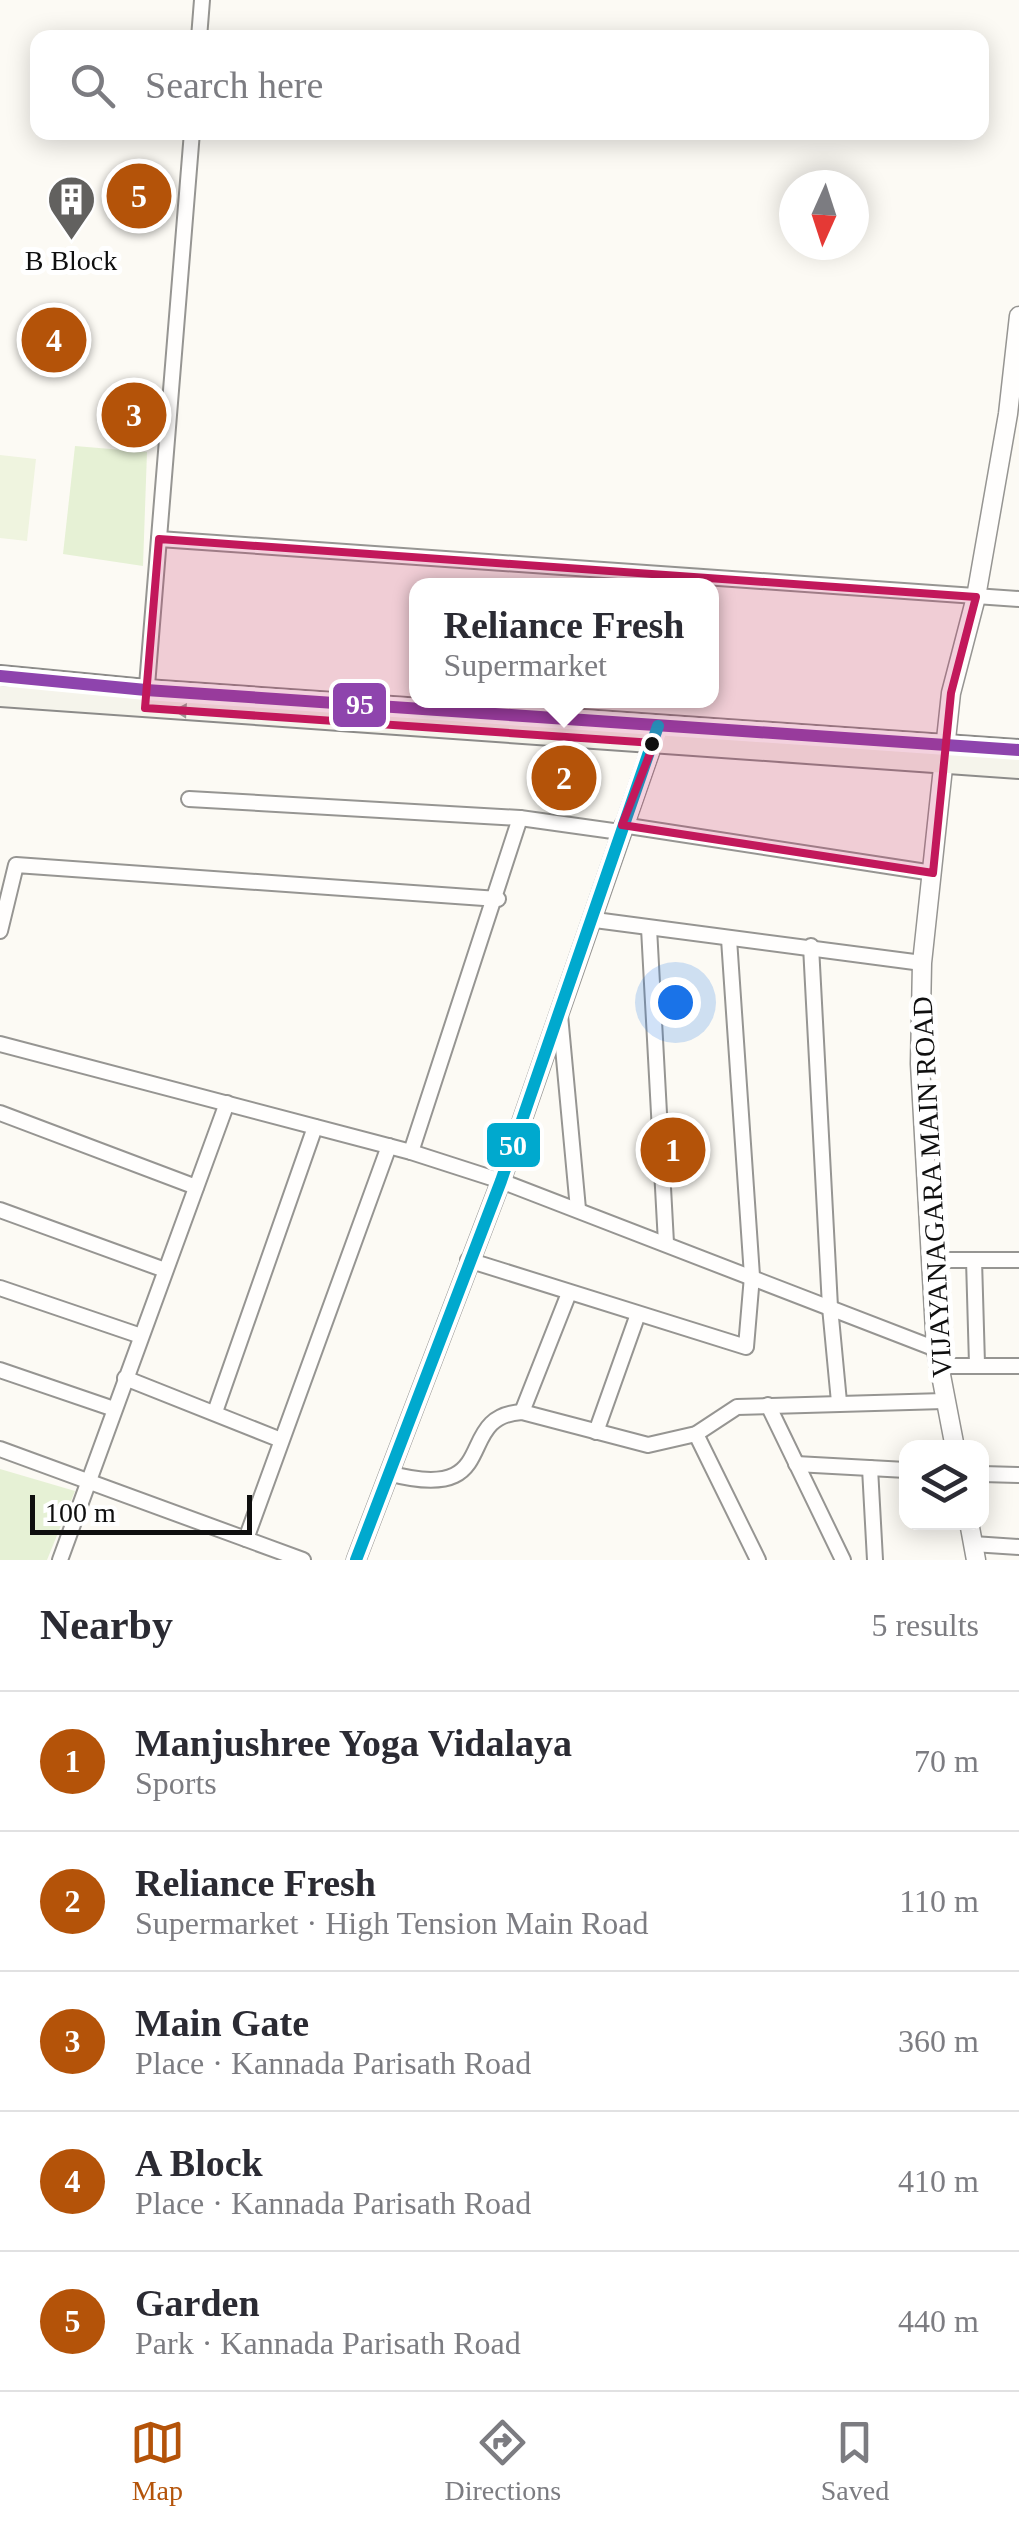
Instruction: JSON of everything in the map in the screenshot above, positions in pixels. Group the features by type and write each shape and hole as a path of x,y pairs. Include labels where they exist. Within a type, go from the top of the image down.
{"main road":[{"path":"0,676 146,699"},
{"path":"0,696 146,699 656,734 945,756 1019,768"},
{"path":"945,756 1019,750"}],"street":[{"path":"200,30 202,0"},
{"path":"146,699 191,140"},
{"name":"VIJAYANAGARA MAIN ROAD","path":"953,1440 938,1358 931,1260 920,1064 922,962 951,693 976,597 1008,414 1019,316"},
{"path":"159,538 713,578"},
{"path":"719,578 1019,599"},
{"path":"356,1560 501,1181 656,734"},
{"path":"189,799 520,818 621,828 933,872"},
{"path":"411,1152 498,898 520,818"},
{"path":"0,931 16,865 498,898"},
{"path":"594,920 922,962"},
{"path":"648,928 666,1243"},
{"path":"468,1260 746,1347 752,1276 729,940"},
{"path":"811,946 830,1307 839,1402"},
{"path":"560,1010 578,1209"},
{"path":"0,1044 411,1152 501,1181 752,1276 830,1307 938,1358 1019,1366"},
{"path":"60,1560 227,1103"},
{"path":"0,1113 196,1187"},
{"path":"215,1412 316,1126"},
{"path":"246,1539 389,1146"},
{"path":"0,1210 165,1270"},
{"path":"931,1260 1019,1260"},
{"path":"974,1260 976,1364"},
{"path":"0,1288 141,1336"},
{"path":"522,1412 569,1292"},
{"path":"596,1432 638,1314"},
{"path":"0,1370 114,1408"},
{"path":"125,1378 282,1440"},
{"path":"388,1473 426,1484 455,1477 466,1467 492,1422 500,1416 522,1412 648,1445 696,1434 737,1407 944,1400"},
{"path":"768,1405 843,1560"},
{"path":"696,1434 758,1560"},
{"path":"0,1449 303,1560"},
{"path":"796,1464 899,1470"},
{"path":"870,1468 875,1560"},
{"path":"989,1474 1019,1476"},
{"path":"974,1552 1019,1547"}],"highlighted area":[{"path":"159,539 976,597 951,693 933,873 622,825 654,743 145,708"}],"green space":[{"path":"75,446 147,452 143,566 63,554"},
{"path":"0,455 36,459 27,541 0,538"},
{"path":"0,1469 75,1491 47,1560 0,1560"}],"transit line":[{"name":"95","path":"0,676 146,690 1019,750"},
{"name":"50","path":"356,1560 501,1181 658,726"}],"place":[{"name":"Garden","path":"139,196"},
{"name":"B Block","path":"71,242"},
{"name":"A Block","path":"54,340"},
{"name":"Main Gate","path":"134,415"},
{"name":"Reliance Fresh","path":"564,778"},
{"name":"Manjushree Yoga Vidalaya","path":"673,1150"}]}
